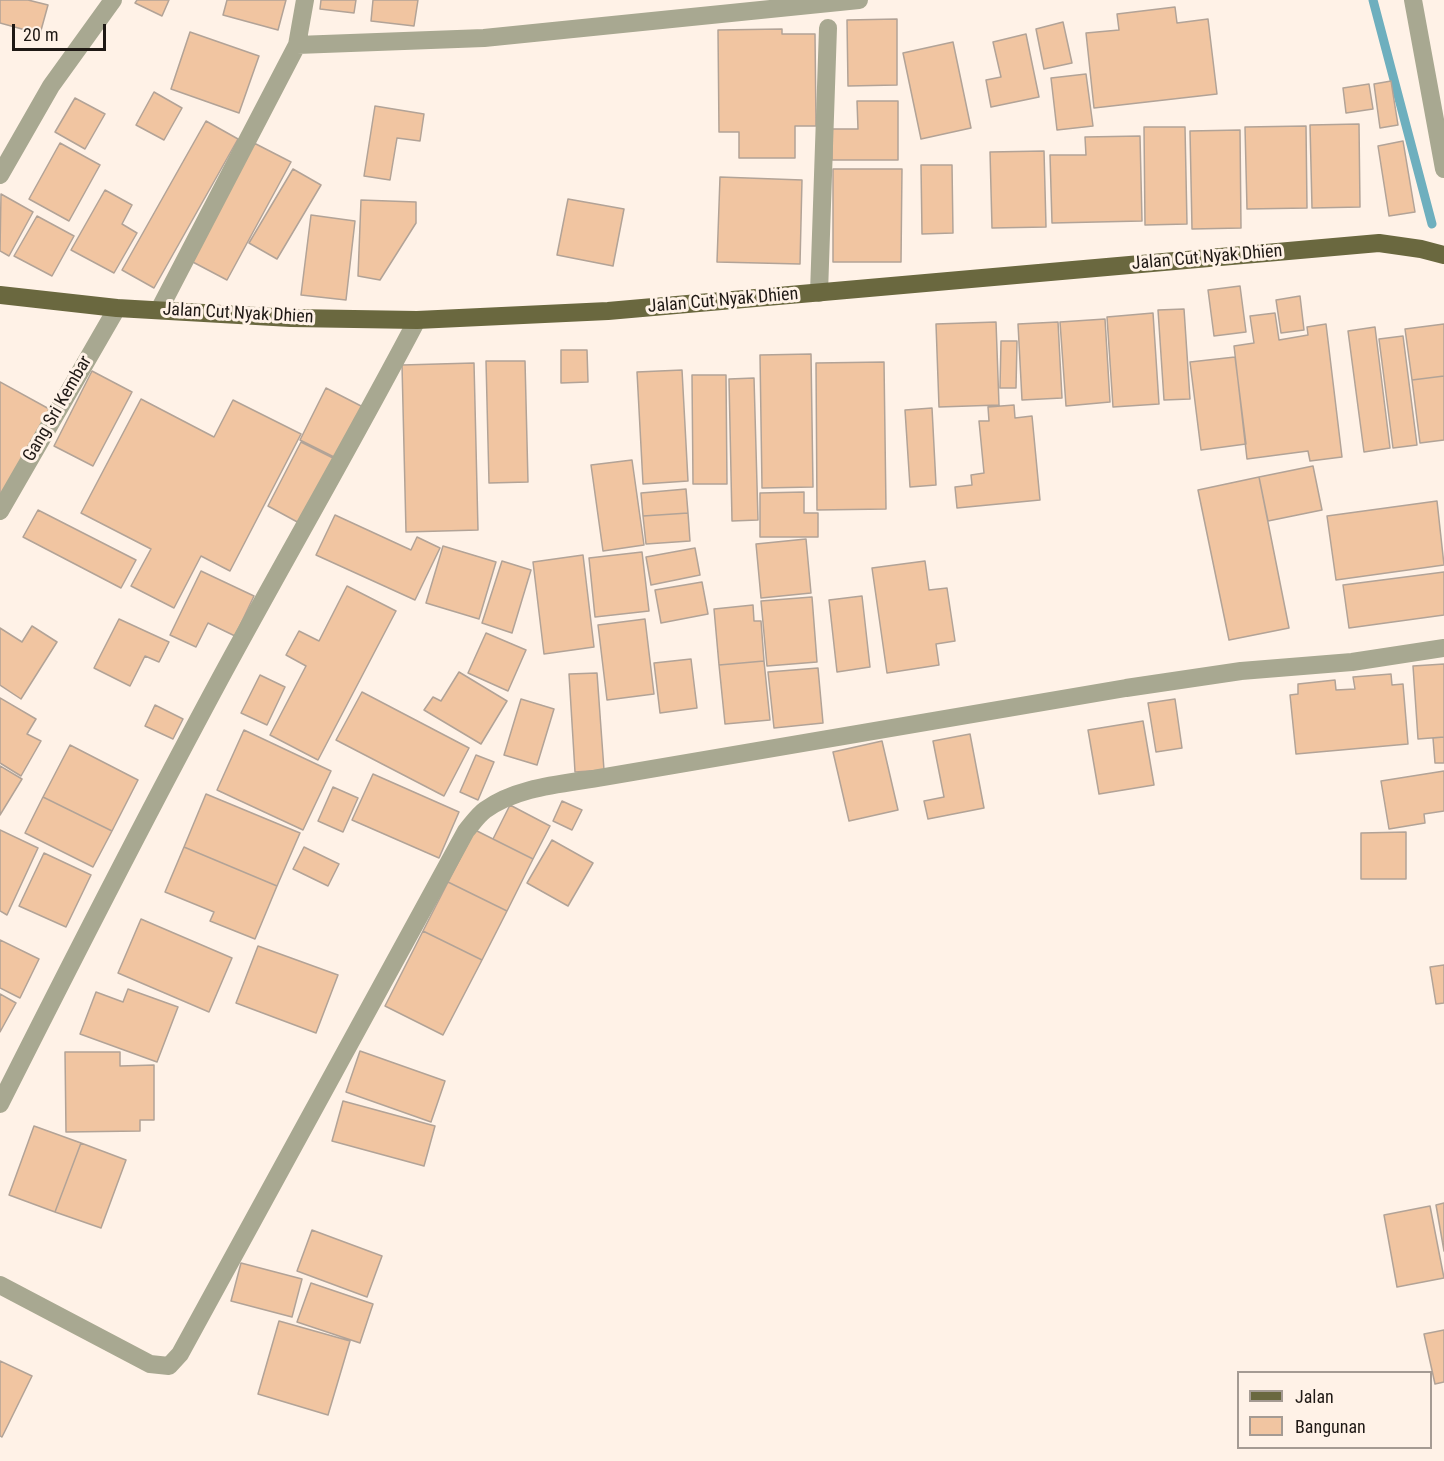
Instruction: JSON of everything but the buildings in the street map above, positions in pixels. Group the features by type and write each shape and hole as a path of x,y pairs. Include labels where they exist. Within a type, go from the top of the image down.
{"main road":[{"name":"Jalan Cut Nyak Dhien","path":"0,296 117,308 291,318 417,320 608,311 1379,243 1444,255"}],"street":[{"path":"0,176 51,86 113,0"},
{"path":"159,310 297,45 305,0"},
{"path":"297,45 484,38 859,0"},
{"path":"1413,0 1444,169"},
{"path":"819,293 828,28"},
{"name":"Gang Sri Kembar","path":"0,511 117,308"},
{"path":"0,1104 88,930 221,677 354,440 417,320"},
{"path":"0,1285 150,1364 169,1366 180,1354 466,831 484,811 502,799 525,792 604,777 1126,688 1241,671 1352,662 1444,648"}],"waterway":[{"path":"1373,0 1432,224"}]}
